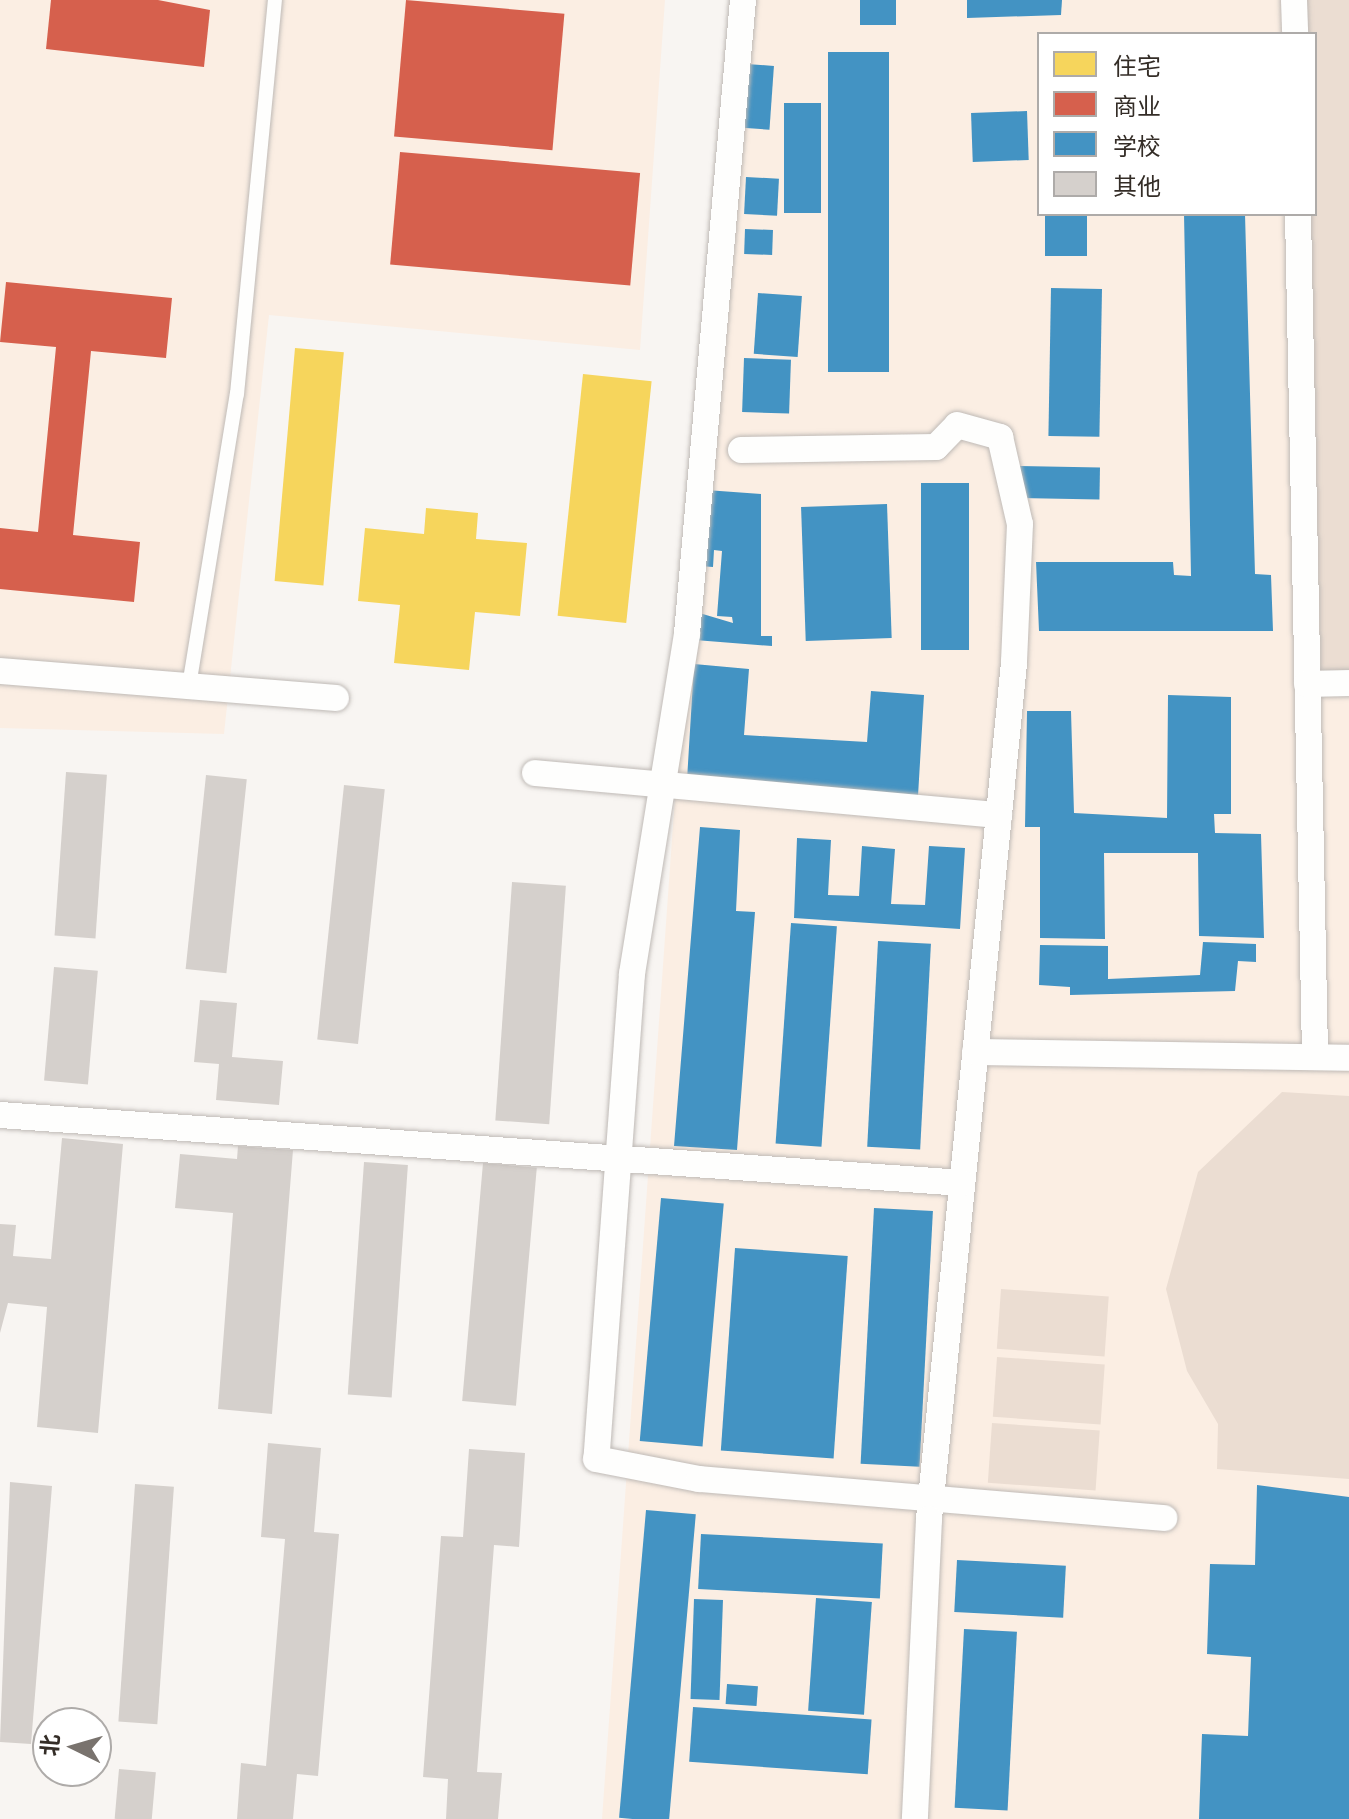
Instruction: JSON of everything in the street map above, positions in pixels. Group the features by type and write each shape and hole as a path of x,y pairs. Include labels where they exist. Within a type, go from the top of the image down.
{"street":[{"path":"743,0 687,634 632,974 601,1465 1164,1518"},
{"path":"1294,0 1295,32"},
{"path":"1298,216 1315,1055"},
{"path":"741,450 936,447 957,425 1000,437 1020,524 999,815 931,1498 915,1819"},
{"path":"0,671 336,698"},
{"path":"1307,684 1349,683"},
{"path":"535,773 999,815"},
{"path":"975,1052 1315,1055 1349,1058"},
{"path":"0,1115 962,1183"}],"lane":[{"path":"189,686 237,394 275,0"}],"shaded area":[{"path":"0,0 665,0 640,350 269,315 224,734 0,728"},
{"path":"732,0 1349,0 1349,1819 602,1819"},
{"path":"1305,0 1349,0 1349,677 1321,678 1310,216 1317,216 1317,32 1306,32"},
{"path":"1282,1092 1349,1096 1349,1479 1217,1469 1218,1424 1187,1371 1166,1289 1198,1172"},
{"path":"1001,1289 1109,1297 1105,1356 997,1349"},
{"path":"997,1357 1105,1365 1101,1424 993,1417"},
{"path":"992,1423 1100,1431 1096,1490 988,1483"}],"building: 住宅":[{"path":"295,348 344,352 323,585 275,581"},
{"path":"583,374 652,381 626,623 558,616"},
{"path":"426,508 478,513 476,539 527,543 520,616 475,612 469,670 394,663 400,605 358,601 365,528 424,534"}],"building: 商业":[{"path":"51,0 158,0 210,10 204,67 46,49"},
{"path":"406,0 564,14 552,150 394,136"},
{"path":"400,152 640,173 630,286 390,265"},
{"path":"6,282 172,298 166,358 91,351 73,535 140,542 134,602 0,589 0,528 38,532 56,347 0,342"}],"building: 学校":[{"path":"860,0 896,0 896,25 860,25"},
{"path":"967,0 1062,0 1061,15 967,18"},
{"path":"828,52 889,52 889,372 828,372"},
{"path":"747,64 774,66 769,130 743,128"},
{"path":"784,103 821,103 821,213 784,213"},
{"path":"1027,111 1029,160 973,162 971,113"},
{"path":"746,177 779,179 777,216 744,214"},
{"path":"1045,216 1087,216 1087,256 1045,256"},
{"path":"1184,216 1245,216 1255,574 1271,575 1273,631 1039,631 1036,562 1173,562 1174,575 1191,576"},
{"path":"745,229 773,230 772,255 744,254"},
{"path":"1051,288 1102,289 1099,437 1048,436"},
{"path":"758,293 802,296 798,357 754,354"},
{"path":"744,358 791,360 789,414 742,412"},
{"path":"1020,466 1100,467 1099,499 1019,498"},
{"path":"921,483 969,483 969,650 921,650"},
{"path":"706,490 761,494 761,636 772,636 772,646 695,640 696,612 733,623 732,617 717,616 722,551 714,550 713,567 699,566"},
{"path":"887,504 892,638 806,641 801,507"},
{"path":"694,664 749,669 744,735 867,742 871,691 924,695 918,796 687,780"},
{"path":"1168,695 1231,697 1231,814 1214,814 1215,833 1261,834 1264,938 1199,936 1198,853 1104,853 1105,939 1040,938 1040,827 1025,827 1027,711 1071,711 1074,813 1167,818"},
{"path":"700,827 740,830 736,911 755,912 737,1150 674,1146"},
{"path":"797,838 831,840 828,895 859,896 862,846 895,849 891,904 925,905 929,846 965,848 960,929 794,918"},
{"path":"791,923 837,926 821,1147 776,1143"},
{"path":"878,941 931,944 920,1149 867,1147"},
{"path":"1203,942 1256,944 1256,962 1238,961 1235,991 1070,995 1070,987 1039,985 1040,945 1108,946 1108,979 1200,975"},
{"path":"661,1198 724,1203 702,1447 640,1441"},
{"path":"874,1208 933,1211 920,1467 861,1464"},
{"path":"735,1248 848,1256 834,1458 721,1451"},
{"path":"1257,1485 1349,1497 1349,1819 1199,1819 1202,1734 1248,1736 1251,1657 1207,1654 1210,1564 1255,1565"},
{"path":"646,1510 696,1514 669,1819 619,1818"},
{"path":"701,1534 883,1544 880,1598 698,1589"},
{"path":"957,1560 1066,1566 1063,1618 954,1612"},
{"path":"816,1598 872,1602 864,1715 808,1711"},
{"path":"694,1599 723,1600 719,1700 691,1699"},
{"path":"964,1629 1017,1632 1008,1811 955,1808"},
{"path":"727,1684 758,1686 757,1706 726,1704"},
{"path":"693,1707 872,1719 868,1774 689,1762"}],"building: 其他":[{"path":"66,772 107,775 95,938 55,936"},
{"path":"206,775 247,779 226,973 186,969"},
{"path":"344,785 385,789 358,1044 317,1040"},
{"path":"512,882 566,886 549,1124 495,1120"},
{"path":"54,967 98,971 88,1084 44,1081"},
{"path":"200,1000 237,1003 232,1057 283,1061 279,1105 216,1100 219,1064 194,1062"},
{"path":"62,1138 123,1144 98,1433 37,1427 47,1307 8,1303 0,1333 0,1224 16,1225 13,1256 51,1259"},
{"path":"238,1146 293,1150 272,1414 218,1409 233,1213 175,1208 180,1154 237,1159"},
{"path":"364,1162 408,1165 392,1398 348,1394"},
{"path":"483,1163 537,1168 516,1406 462,1401"},
{"path":"268,1443 321,1448 314,1532 339,1534 318,1776 297,1774 293,1819 237,1819 241,1763 266,1766 285,1539 261,1537"},
{"path":"469,1449 525,1453 519,1547 494,1545 477,1772 502,1773 498,1819 446,1819 448,1779 423,1777 441,1536 463,1537"},
{"path":"10,1482 52,1486 31,1744 0,1742"},
{"path":"135,1484 174,1487 157,1724 118,1721"},
{"path":"119,1769 156,1772 152,1819 115,1819"}]}
